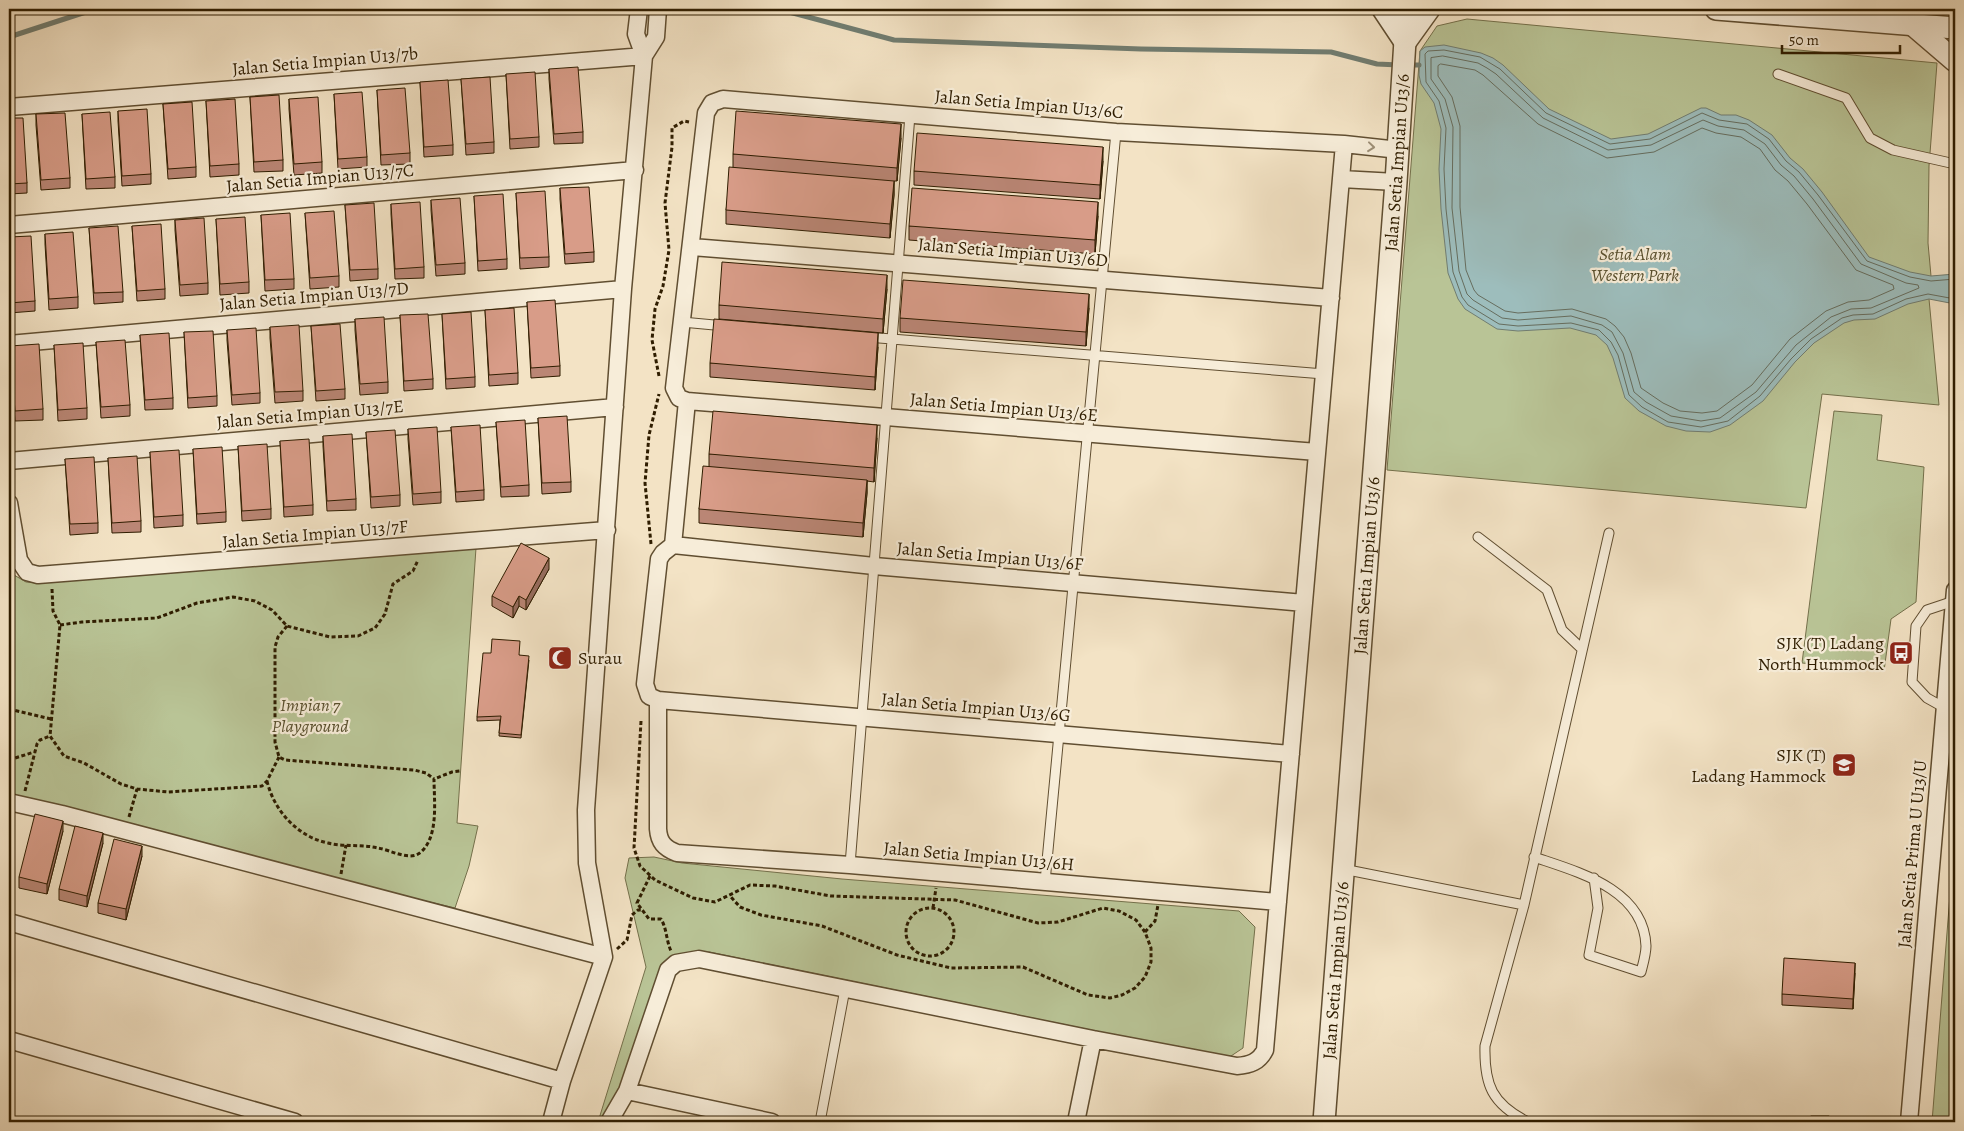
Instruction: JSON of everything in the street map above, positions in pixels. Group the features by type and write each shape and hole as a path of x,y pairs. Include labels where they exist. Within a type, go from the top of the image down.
{"street":[{"path":"1383,9 1405,46 1429,9"},
{"name":"Jalan Setia Impian U13/6","path":"1324,1122 1399,150 1407,9"},
{"path":"1716,9 1955,28"},
{"path":"551,1122 562,1082 604,957 587,863 586,810 623,289 644,56 636,34 638,14"},
{"path":"644,56 656,37 658,15"},
{"path":"1912,24 1955,61"},
{"name":"Jalan Setia Impian U13/7b","path":"9,107 644,56"},
{"name":"Jalan Setia Impian U13/6C","path":"704,126 706,113 712,103 724,99 1116,132 1344,144 1399,150"},
{"path":"658,700 650,696 645,684 652,603 659,559 673,545 687,401 679,398 674,388 692,247 704,126"},
{"path":"609,1122 627,1090 668,970 676,963 699,959 712,960 1093,1039 1237,1066 1254,1063 1261,1057 1265,1050 1344,144"},
{"name":"Jalan Setia Impian U13/7C","path":"9,225 635,170"},
{"path":"1341,179 1396,182"},
{"name":"Jalan Setia Impian U13/6D","path":"692,247 1331,298"},
{"name":"Jalan Setia Impian U13/7D","path":"9,344 623,289"},
{"name":"Jalan Setia Impian U13/6E","path":"687,401 1317,452"},
{"name":"Jalan Setia Impian U13/7E","path":"9,461 615,407"},
{"name":"Jalan Setia Impian U13/7F","path":"9,503 19,560 27,572 38,575 607,530"},
{"name":"Jalan Setia Impian U13/6F","path":"673,545 874,566 1304,604"},
{"name":"Jalan Setia Prima U U13/U","path":"1909,1122 1955,595"},
{"name":"Jalan Setia Impian U13/6G","path":"658,700 1291,754"},
{"name":"Jalan Setia Impian U13/6H","path":"658,700 659,838 663,845 676,853 937,872 1278,902"},
{"path":"16,804 604,957"},
{"path":"9,922 562,1082"},
{"path":"1076,1122 1093,1039"},
{"path":"9,1040 295,1122"},
{"path":"627,1090 772,1122"}],"lane":[{"path":"1778,74 1846,98 1870,138 1884,146 1893,150 1955,164"},
{"path":"850,865 910,114"},
{"path":"1045,882 1116,132"},
{"path":"682,322 740,327"},
{"path":"854,336 1324,374"},
{"path":"1528,1122 1514,1115 1498,1100 1488,1086 1484,1069 1485,1046 1524,905 1608,533"},
{"path":"1478,537 1547,590 1562,630 1582,649"},
{"path":"1945,708 1927,698 1912,682 1916,626 1927,610 1955,595"},
{"path":"1534,857 1594,878 1633,907 1646,946 1641,972 1589,955 1598,908 1594,878"},
{"path":"1343,869 1524,905"},
{"path":"820,1122 845,989"}],"path":[{"path":"660,383 652,340 655,309 663,286 669,250 665,202 672,128 684,121 704,126"},
{"path":"652,547 645,483 649,435 660,393"},
{"path":"60,626 82,622 157,618 197,603 234,597 255,601 272,610 286,626 330,637 358,636 375,628 385,614 392,584 413,571 422,552 422,545"},
{"path":"52,574 51,599 60,626 50,736 64,756 84,763 121,784 138,789 168,792 254,788 267,781 279,757 275,742 275,647 278,637 286,626"},
{"path":"9,708 51,719"},
{"path":"641,719 634,848 640,866 650,876 673,890 693,898 715,902 730,896 739,888 750,885 775,886 831,896 934,898 955,900 1038,923 1058,922 1103,908 1119,910 1136,920 1146,932 1151,948 1151,962 1146,977 1135,988 1122,996 1110,998 1088,995 1023,967 951,968 924,963 869,946 822,926 761,915 740,907 730,896"},
{"path":"16,804 40,740 50,736"},
{"path":"9,760 34,752"},
{"path":"279,757 285,760 414,770 426,773 434,779"},
{"path":"434,779 460,771"},
{"path":"267,781 278,809 294,826 328,844 370,846 416,856 426,846 432,831 434,779"},
{"path":"125,831 138,789"},
{"path":"338,888 346,845"},
{"path":"933,908 937,872"},
{"path":"650,876 637,903 652,920 656,918 661,919 666,927 666,940 676,963"},
{"path":"1146,932 1155,921 1159,892"},
{"path":"933,908 945,913 952,923 954,935 949,947 939,954 926,956 914,950 907,940 906,928 911,916 921,909 933,908"},
{"path":"604,957 620,948 627,940 632,915 638,910 643,910"},
{"path":"924,963 926,956"}],"green space":[{"name":"Setia Alam Western Park","path":"1467,19 1937,63 1929,166 1928,243 1931,276 1929,299 1939,405 1822,394 1806,508 1387,470 1420,51 1437,26"},
{"path":"1834,411 1882,415 1877,460 1924,467 1916,602 1891,619 1884,671 1802,663"},
{"name":"Impian 7 Playground","path":"476,548 457,823 478,826 469,866 455,908 9,802 9,551 14,575 26,582 39,583"},
{"path":"1955,832 1955,1122 1932,1122"},
{"path":"654,857 682,863 842,879 1239,911 1255,927 1243,1048 1228,1058 709,952 678,965 617,1122 598,1122 646,967 625,878 629,858"}],"water":[{"path":"1444,45 1481,53 1493,58 1503,65 1549,109 1611,139 1648,134 1701,108 1706,108 1721,115 1736,115 1749,120 1772,135 1790,158 1803,169 1869,257 1910,272 1931,276 1955,274 1955,304 1929,299 1908,304 1875,319 1854,320 1844,323 1814,343 1795,362 1763,401 1730,425 1710,432 1686,431 1666,426 1639,411 1625,398 1613,358 1607,345 1596,335 1570,328 1518,331 1497,329 1465,309 1458,299 1448,273 1441,209 1439,169 1441,129 1434,103 1421,84 1419,75 1420,51 1425,47"}],"building":[{"path":"578,67 583,132 554,134 549,69"},
{"path":"535,72 539,137 510,139 506,74"},
{"path":"490,77 494,142 466,144 461,79"},
{"path":"448,80 453,145 424,147 420,82"},
{"path":"405,88 410,153 381,155 377,90"},
{"path":"362,92 367,157 338,159 334,94"},
{"path":"279,95 283,160 254,162 250,97"},
{"path":"318,97 322,162 294,164 289,99"},
{"path":"235,99 239,164 210,166 206,101"},
{"path":"192,102 196,167 168,169 163,104"},
{"path":"147,109 151,174 122,176 118,111"},
{"path":"736,111 901,124 897,168 733,154"},
{"path":"110,112 115,177 86,179 82,114"},
{"path":"65,113 70,178 41,180 36,114"},
{"path":"9,118 23,118 27,183 9,184"},
{"path":"917,133 1103,147 1100,185 914,171"},
{"path":"729,167 894,181 890,224 726,210"},
{"path":"589,187 594,252 565,254 560,188"},
{"path":"912,188 1098,202 1095,240 909,226"},
{"path":"545,191 549,257 520,258 516,193"},
{"path":"503,194 507,259 478,261 474,196"},
{"path":"460,198 465,263 436,265 431,200"},
{"path":"420,202 424,267 395,269 391,204"},
{"path":"374,203 378,269 350,270 345,205"},
{"path":"334,211 339,276 310,278 305,213"},
{"path":"290,213 294,279 265,280 261,215"},
{"path":"245,217 249,282 220,284 216,219"},
{"path":"204,218 208,283 180,285 175,220"},
{"path":"161,224 165,289 137,291 132,226"},
{"path":"118,226 123,292 94,293 89,228"},
{"path":"73,232 78,297 49,299 45,234"},
{"path":"31,236 35,301 9,303 9,237"},
{"path":"722,262 887,275 883,319 719,305"},
{"path":"903,280 1089,294 1086,332 900,318"},
{"path":"555,300 560,366 531,368 527,302"},
{"path":"514,308 518,373 489,375 485,310"},
{"path":"471,312 475,377 446,379 442,314"},
{"path":"428,314 433,379 404,381 400,315"},
{"path":"384,317 388,382 360,384 355,319"},
{"path":"714,319 878,333 875,377 710,363"},
{"path":"340,324 345,389 316,391 311,326"},
{"path":"299,325 303,391 275,392 270,327"},
{"path":"256,328 260,393 232,395 227,330"},
{"path":"213,331 217,396 188,398 184,332"},
{"path":"169,333 173,398 145,400 140,335"},
{"path":"125,340 130,405 101,407 96,342"},
{"path":"83,343 87,408 58,410 54,345"},
{"path":"39,344 43,409 15,411 10,346"},
{"path":"713,411 877,425 874,468 709,454"},
{"path":"567,416 571,482 542,483 538,418"},
{"path":"525,420 529,485 501,487 496,422"},
{"path":"480,425 484,490 456,492 451,427"},
{"path":"437,427 441,492 413,494 408,429"},
{"path":"395,430 400,495 371,497 366,432"},
{"path":"352,434 356,499 327,501 323,436"},
{"path":"309,439 313,505 284,507 280,441"},
{"path":"267,444 271,509 242,511 238,446"},
{"path":"222,447 226,512 197,514 193,449"},
{"path":"179,450 183,515 154,517 150,452"},
{"path":"137,456 141,521 112,523 108,458"},
{"path":"94,457 98,523 70,524 65,459"},
{"path":"703,466 867,480 863,523 699,509"},
{"path":"521,543 549,558 526,600 519,596 513,607 492,596"},
{"path":"492,639 520,641 519,655 529,656 521,735 499,733 501,716 477,717 483,653 491,653"},
{"path":"35,814 63,821 47,884 19,877"},
{"path":"75,826 103,833 87,896 59,889"},
{"path":"114,839 142,846 126,909 98,903"},
{"path":"1784,958 1855,963 1853,999 1782,994"},
{"path":"1811,1116 1829,1116 1837,1122 1803,1122"}],"waterway":[{"path":"9,37 95,9"},
{"path":"778,9 894,40 1141,49 1331,52 1377,64 1399,65"},
{"path":"1408,65 1419,65"}],"place":[{"name":"SJK (T) Ladang North Hummock","path":"1901,653"},
{"name":"Surau","path":"560,658"},
{"name":"SJK (T) Ladang Hammock","path":"1844,765"}]}
